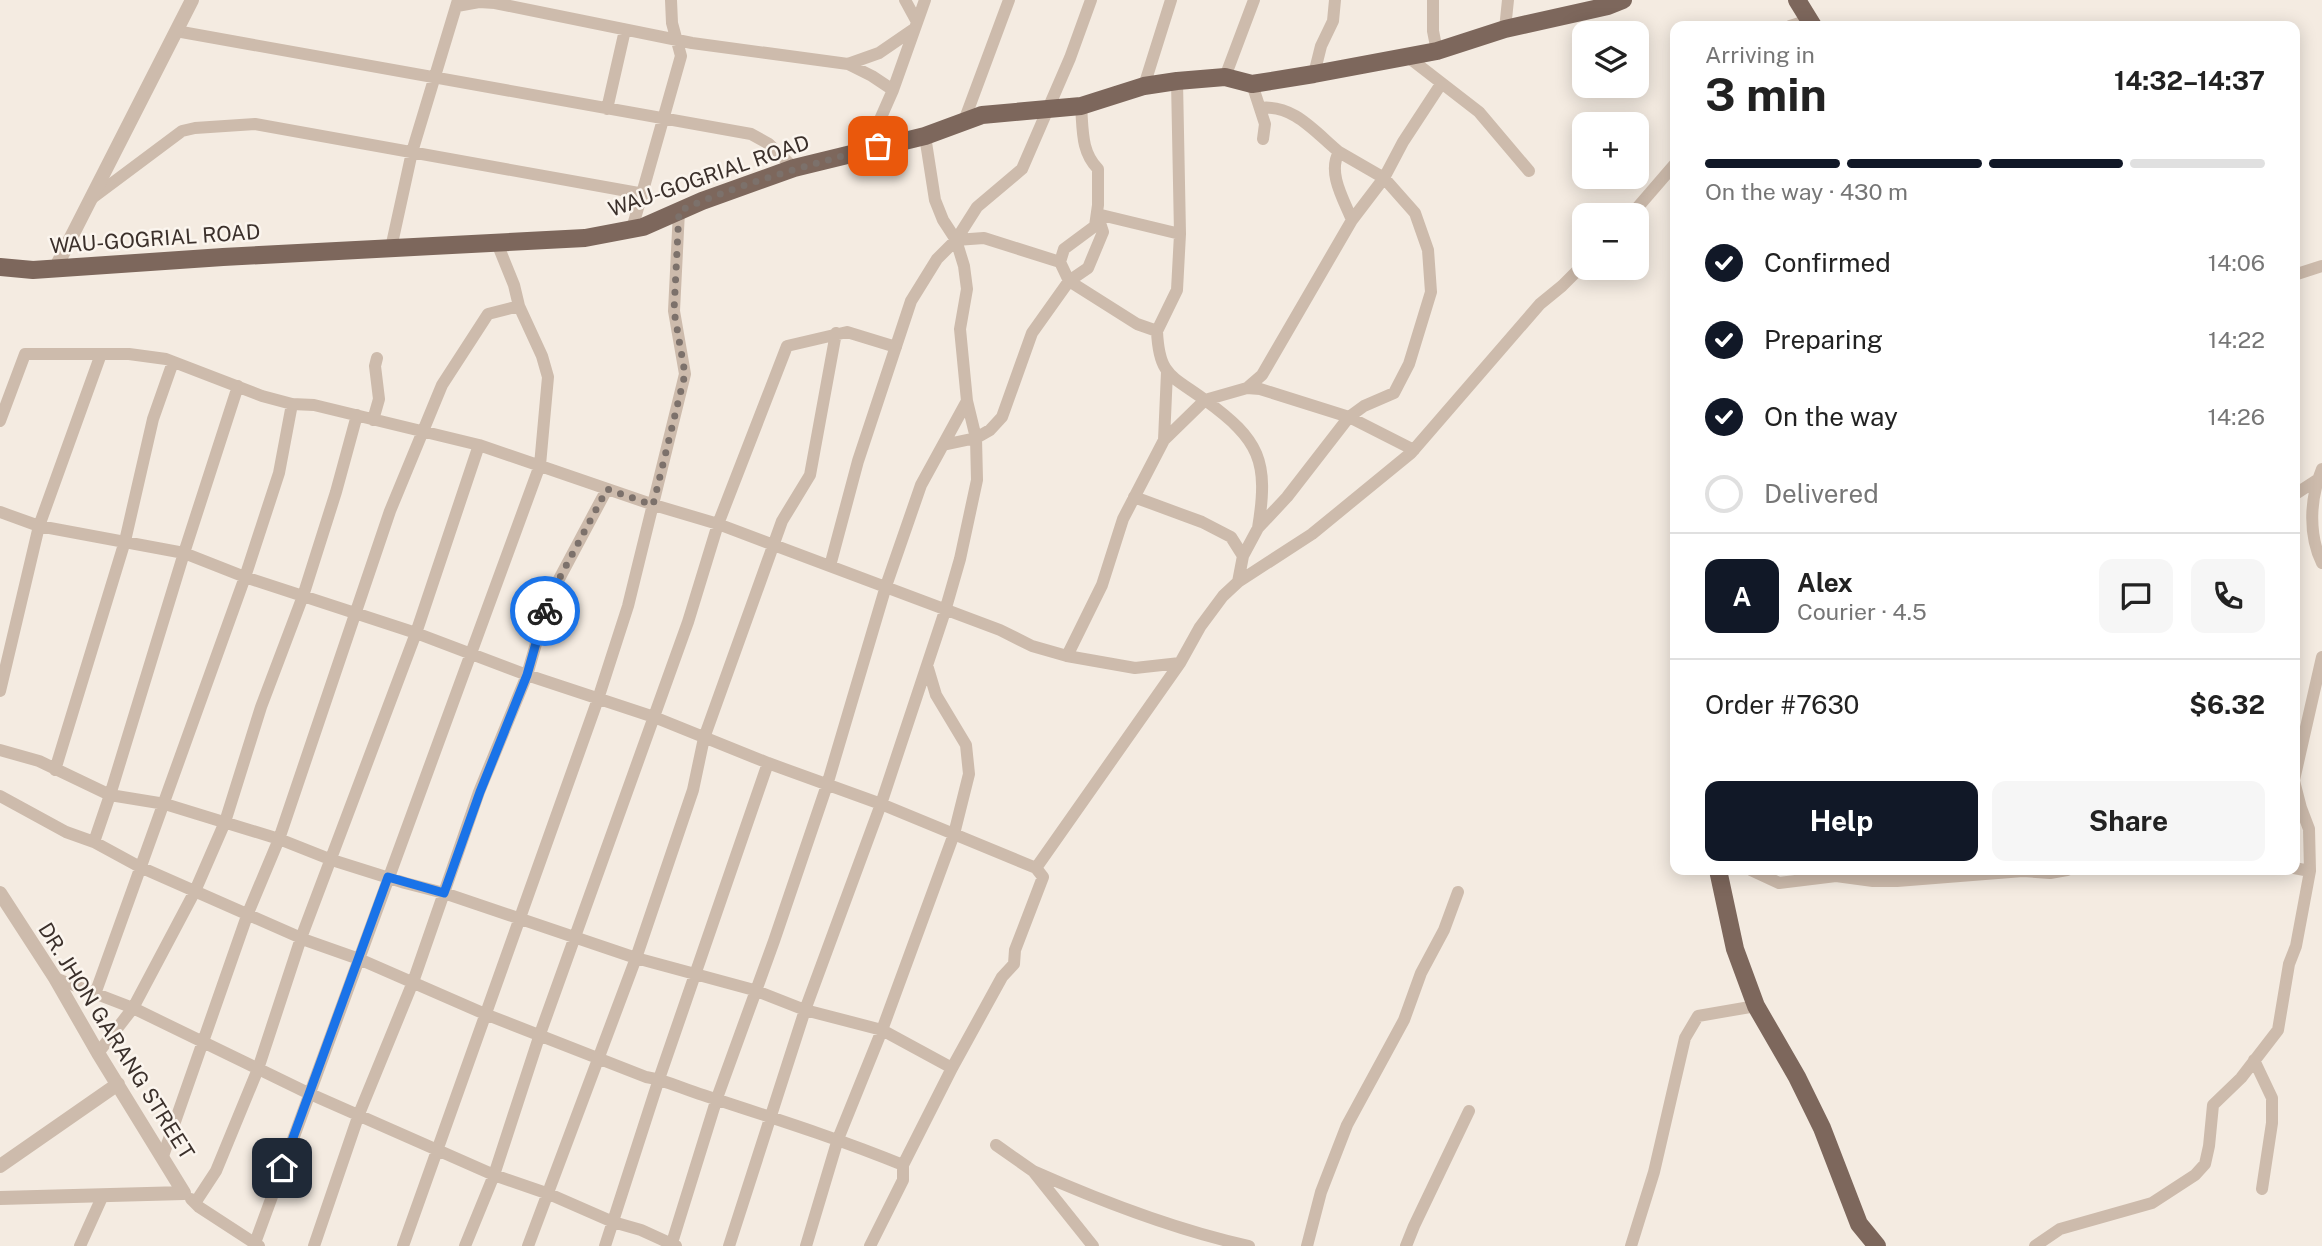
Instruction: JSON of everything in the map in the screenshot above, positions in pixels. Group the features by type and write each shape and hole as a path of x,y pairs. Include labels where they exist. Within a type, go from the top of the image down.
{"main road":[{"path":"1797,0 1810,21"},
{"name":"WAU-GOGRIAL ROAD","path":"0,267 55,269 585,238 632,229 794,168 925,136 982,115 1081,106 1144,86 1177,81 1225,77 1252,84 1314,74 1437,51 1505,29 1613,2"},
{"path":"1719,875 1735,949 1756,1006 1797,1077 1822,1128 1859,1224 1877,1246"}],"street":[{"path":"55,269 192,0"},
{"path":"632,229 681,56 671,0"},
{"path":"867,149 893,90 925,0"},
{"path":"964,121 1009,0"},
{"path":"830,566 858,461 911,301 937,259 956,240 977,207 1022,169 1070,58 1091,0"},
{"path":"1144,86 1171,0"},
{"path":"1225,77 1254,0"},
{"path":"1314,74 1321,46 1333,21 1335,0"},
{"path":"1433,0 1433,31 1437,51"},
{"path":"1505,29 1508,0"},
{"path":"902,1 916,26"},
{"path":"391,248 412,152 458,3 495,3 678,41 848,64 873,76 893,90"},
{"path":"848,64 879,53 916,26"},
{"path":"607,108 625,30"},
{"path":"176,31 758,136 794,168"},
{"path":"1408,57 1479,112 1529,170"},
{"path":"1177,81 1180,234 1177,290 1157,331 1158,356 1167,372 1235,422 1259,457 1263,474 1263,497 1258,528"},
{"path":"1252,84 1265,124 1264,139"},
{"path":"1247,388 1262,375 1352,220 1384,177 1402,142 1441,84"},
{"path":"1081,106 1084,149 1088,159 1098,169 1097,214 1095,226 1064,249 1060,262 1069,281 1137,324 1157,331"},
{"path":"1237,582 1243,556 1258,528 1349,417 1364,406 1394,393 1409,364 1432,292 1428,250 1415,213 1384,177 1339,152 1292,112 1274,106 1259,107"},
{"path":"90,199 177,134 188,129 255,124 643,194"},
{"path":"729,1246 805,1010 881,804 945,611 960,559 976,480 976,438 967,401 960,329 967,289 964,266 956,240 934,200 925,136"},
{"path":"1339,152 1334,161 1336,178 1352,220"},
{"path":"1641,203 1670,170"},
{"path":"403,1246 598,699 628,606 685,374 674,311 679,211"},
{"path":"1097,214 1180,234"},
{"path":"943,445 976,438 990,430 1002,417 1032,333 1069,281 1088,268 1103,232 1097,214"},
{"path":"956,240 984,238 1060,262"},
{"path":"0,1198 103,1195 193,1201 257,1245 308,1093 540,465 548,377 542,356 519,306 498,243"},
{"path":"2300,273 2322,266"},
{"path":"1036,869 1180,663 1200,627 1223,596 1237,582 1312,534 1414,450 1540,304 1572,275"},
{"path":"163,1156 248,913 279,839 390,512 422,430 442,385 488,314 519,306"},
{"path":"465,1246 494,1175 540,1034 688,622 718,524 787,346 847,332 895,347"},
{"path":"528,1246 636,958 693,790 704,738 782,521 810,475 816,454 836,333"},
{"path":"0,421 25,354 129,355 173,362 292,404 314,405 422,430 540,465 653,505 718,524 1000,630 1032,646 1067,656 1135,667 1180,663"},
{"path":"0,691 39,526 101,354"},
{"path":"373,419 379,399 375,366 377,358"},
{"path":"55,770 125,541 153,419 173,362"},
{"path":"1164,440 1167,372"},
{"path":"94,842 237,386"},
{"path":"1067,656 1102,585 1123,519 1133,497 1164,440 1205,400 1247,388 1261,389 1349,417 1414,450"},
{"path":"55,978 133,1008 308,1093 494,1175 549,1194 613,1222 641,1230 673,1246 717,1098 827,785 886,586 921,485 967,401"},
{"path":"96,994 245,577 279,473 292,404"},
{"path":"98,1053 133,1008 195,891 225,822 261,707 303,596 357,415"},
{"path":"193,1201 216,1171 258,1069 301,938 416,633 479,445"},
{"path":"2300,490 2320,474"},
{"path":"2320,474 2313,511 2313,540 2322,563"},
{"path":"314,1246 359,1114 413,982 480,792 527,675 550,600 607,489"},
{"path":"1133,497 1202,522 1231,537 1243,556"},
{"path":"0,512 39,526 184,553 245,577 416,633 471,655 654,718 881,804 1036,869 1043,877 1015,950 1014,964 1002,977 952,1068 903,1165 903,1180 870,1246"},
{"path":"2300,754 2322,657"},
{"path":"806,1246 838,1139 882,1030 954,834 969,774 966,745 936,695 927,665"},
{"path":"0,750 39,761 110,795 164,804 225,822 332,860 444,893 636,958 754,990 805,1010 882,1030 952,1068"},
{"path":"605,1246 659,1079 768,763"},
{"path":"0,796 66,832 94,842 140,867 301,938 359,959 485,1014 646,1077 772,1116 903,1165"},
{"path":"2035,1246 2060,1229 2152,1203 2195,1175 2205,1164 2213,1105 2241,1078 2278,1030 2289,964 2296,946 2310,872 2309,828 2300,804"},
{"path":"2300,870 2310,872"},
{"path":"1762,875 1779,883 1836,876 1897,881 1966,875"},
{"path":"1307,1246 1321,1192 1347,1125 1404,1020 1421,973 1444,930 1458,892"},
{"name":"DR. JHON GARANG STREET","path":"2,903 55,978 98,1053 193,1201"},
{"path":"1631,1246 1654,1172 1685,1038 1698,1016 1756,1006"},
{"path":"2254,1060 2272,1098 2272,1123 2262,1189"},
{"path":"0,1166 118,1084"},
{"path":"1406,1246 1469,1111"},
{"path":"996,1145 1033,1171 1198,1235 1250,1246"},
{"path":"1033,1171 1093,1246"},
{"path":"80,1246 103,1195"},
{"path":"1859,1224 1864,1246"}],"way so far":[{"path":"545,611 607,489 653,505 685,374 674,311 679,211 794,168 878,146"}],"route":[{"path":"282,1168 388,877 444,893 480,792 512,718 545,611"}]}
